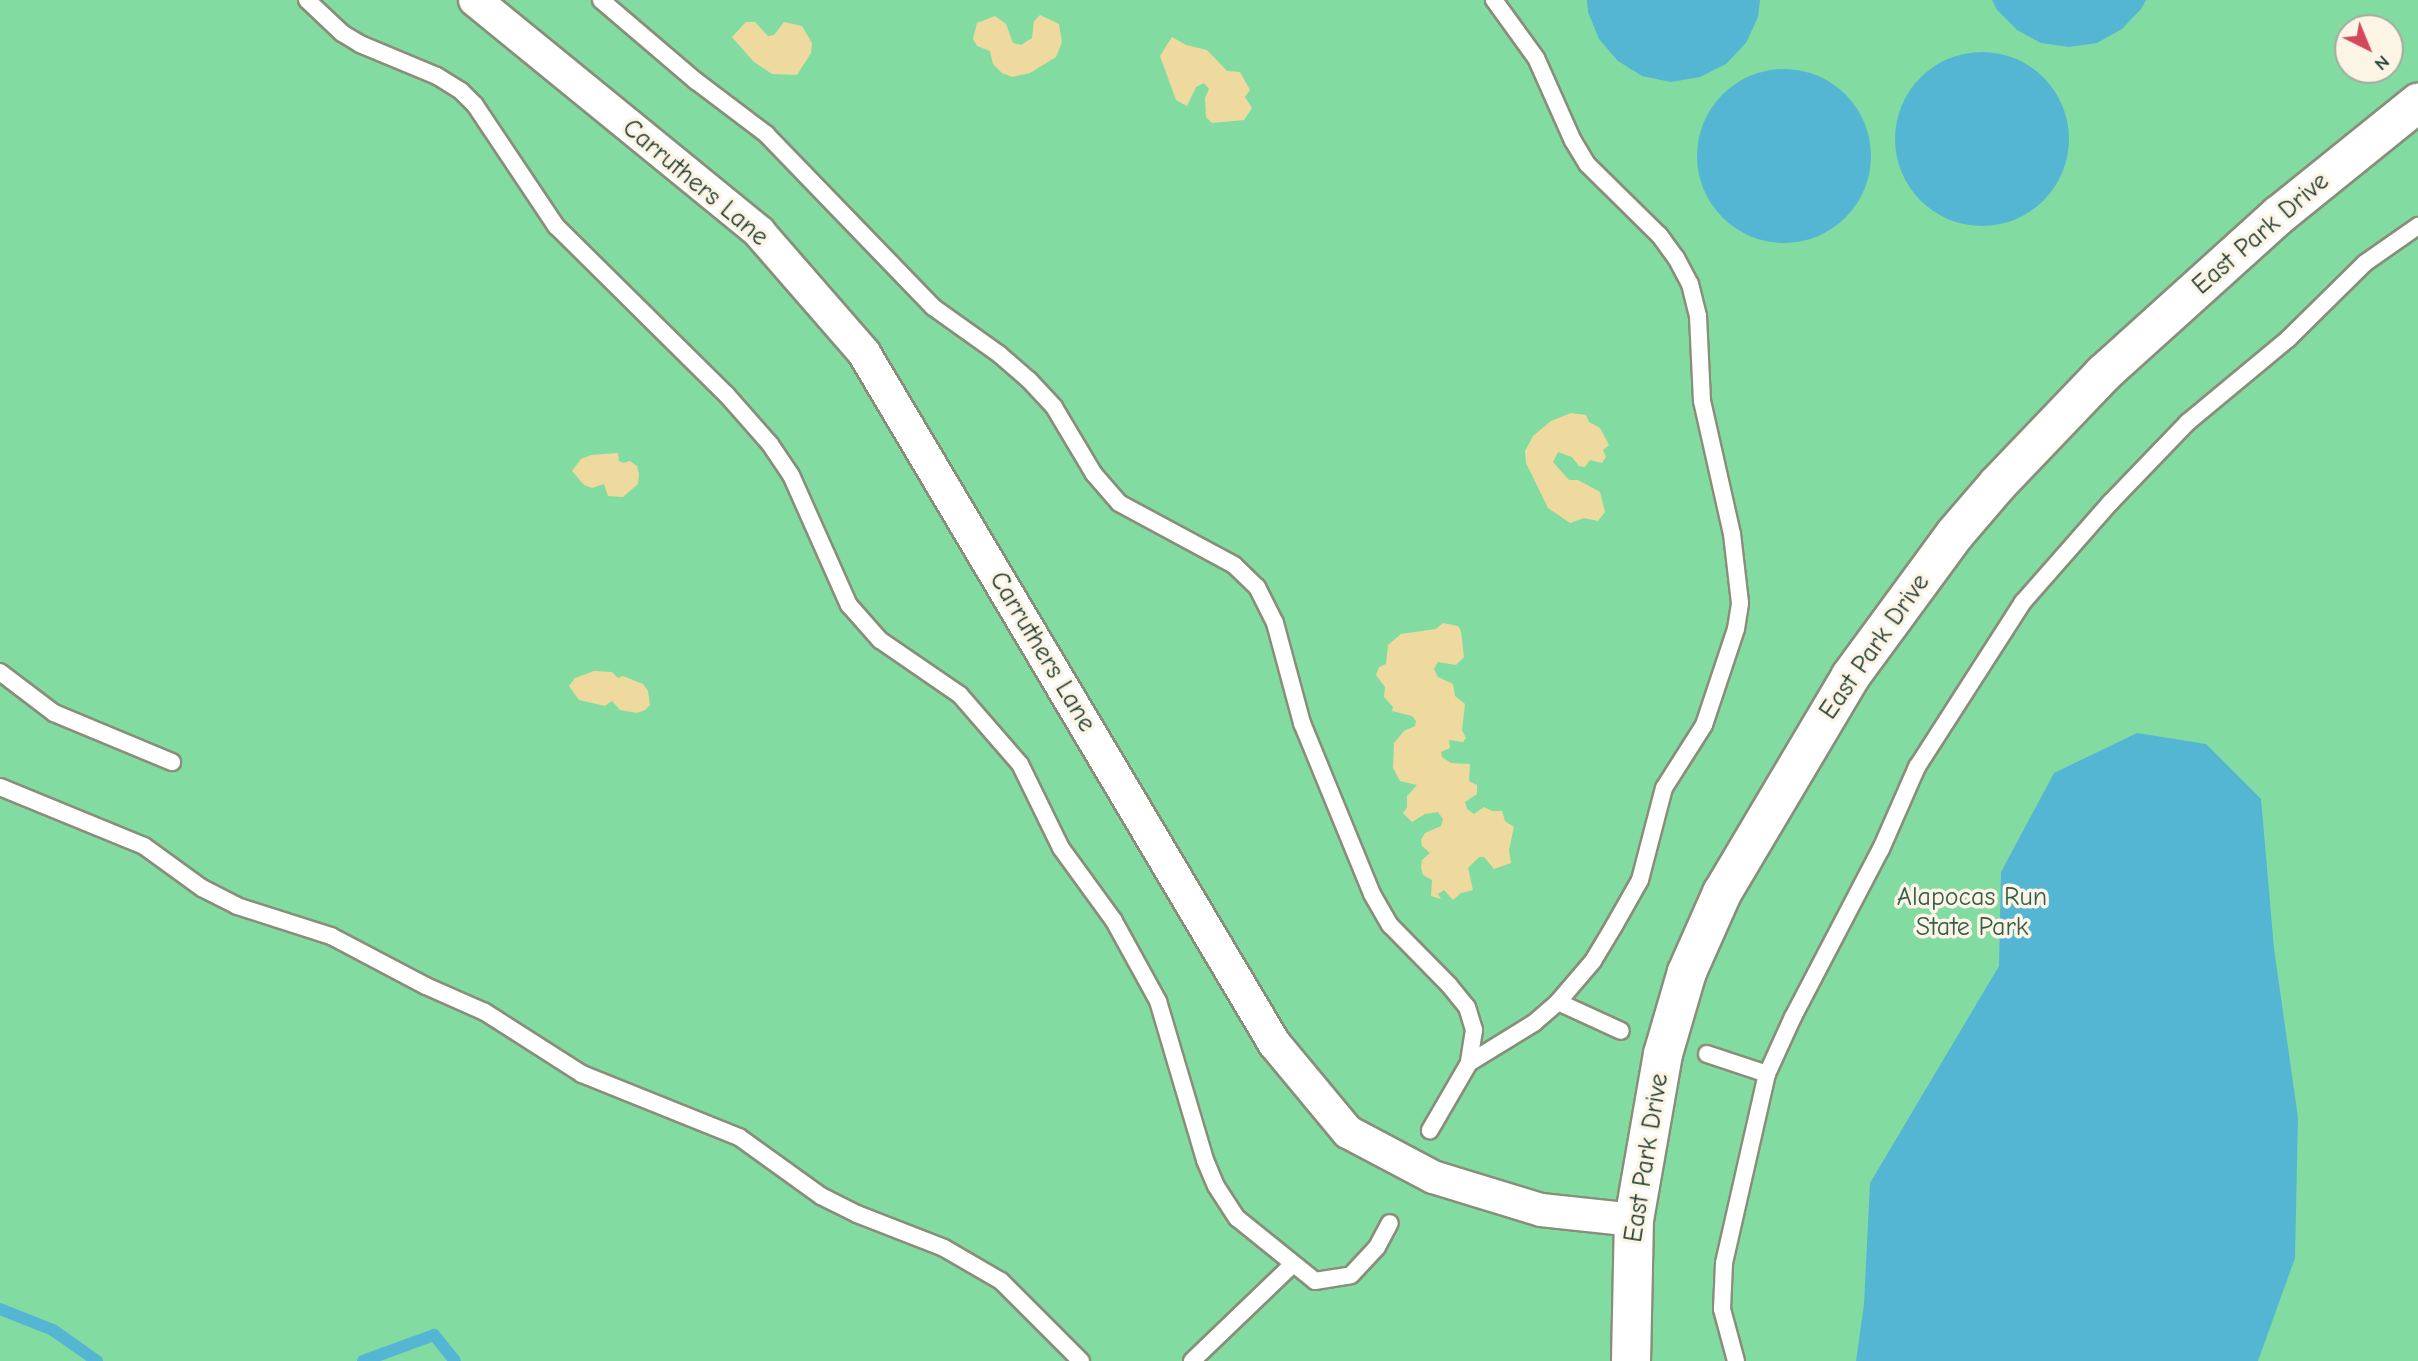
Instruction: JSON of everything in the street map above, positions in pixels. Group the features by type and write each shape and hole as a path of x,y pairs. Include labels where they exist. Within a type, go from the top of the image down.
{"street":[{"name":"Carruthers Lane","path":"475,0 759,232 864,353 1274,1043 1348,1132 1433,1177 1541,1210 1634,1220"},
{"name":"East Park Drive","path":"1631,1361 1634,1220 1663,1054 1688,972 1722,893 1850,677 1955,534 1998,484 2104,373 2279,215 2418,103"}],"lane":[{"path":"307,0 342,33 360,44 398,57 461,90 489,122 556,226 726,394 770,444 791,475 849,605 880,640 960,695 1020,764 1061,848 1114,921 1158,1001 1205,1160 1216,1186 1237,1218 1315,1281 1351,1275 1377,1247 1390,1223"},
{"path":"601,0 686,73 766,134 933,307 999,354 1029,380 1054,407 1094,474 1119,503 1234,565 1257,587 1275,623 1302,723 1372,894 1390,925 1467,1007 1474,1030 1469,1063 1430,1130"},
{"path":"1469,1063 1534,1023 1558,1002 1593,961 1640,880 1656,827 1658,803 1673,771 1704,725 1736,629 1740,603 1732,534 1702,401 1698,316 1690,284 1659,235 1587,164 1573,141 1536,58 1494,0"},
{"path":"1736,1361 1722,1309 1724,1263 1767,1074 1793,1017 1881,849 1917,767 2023,602 2110,503 2188,422 2288,339 2365,263 2418,226"},
{"path":"0,672 54,713 173,762"},
{"path":"0,787 144,846 202,888 236,906 331,936 426,986 485,1012 582,1074 739,1137 821,1196 857,1214 944,1248 1001,1281 1081,1361"},
{"path":"1558,1002 1621,1031"},
{"path":"1707,1054 1767,1074"},
{"path":"1192,1361 1293,1264"}],"green space":[{"name":"Alapocas Run State Park","path":"0,0 2418,0 2418,1361 0,1361"}],"sand":[{"path":"1040,15 1059,24 1062,42 1056,57 1030,73 1012,77 1002,73 993,64 990,51 977,46 973,39 977,23 995,16 1006,24 1013,43 1021,45 1032,38 1034,21"},
{"path":"746,22 755,22 768,36 774,35 784,22 802,26 812,43 811,53 797,75 772,74 754,62 732,37"},
{"path":"1172,37 1186,45 1207,50 1227,71 1240,72 1250,90 1245,97 1252,108 1244,120 1212,123 1206,117 1205,98 1209,89 1204,83 1196,87 1187,106 1176,100 1160,56"},
{"path":"1571,413 1586,415 1589,422 1600,428 1609,445 1603,450 1606,457 1602,463 1590,460 1585,467 1579,466 1572,457 1558,452 1553,462 1569,480 1578,480 1600,492 1605,512 1598,521 1584,518 1570,523 1548,508 1526,463 1525,451 1533,436 1551,421"},
{"path":"618,453 619,461 630,461 637,466 639,474 638,484 623,497 608,496 604,484 592,488 584,485 572,471 581,459 591,455"},
{"path":"1443,623 1458,626 1464,657 1456,665 1438,662 1434,669 1438,677 1453,684 1455,696 1465,704 1462,730 1466,738 1463,742 1449,740 1450,748 1441,752 1442,757 1451,763 1470,764 1469,781 1477,785 1477,794 1465,802 1467,809 1474,814 1484,807 1492,811 1502,811 1505,821 1514,827 1509,850 1511,863 1494,869 1484,857 1479,857 1468,868 1473,890 1461,893 1453,900 1444,890 1438,894 1441,899 1431,896 1432,880 1423,875 1421,867 1422,860 1430,853 1422,846 1421,840 1425,833 1441,826 1443,819 1438,812 1425,814 1412,822 1403,813 1407,807 1407,796 1417,785 1400,781 1393,768 1394,743 1404,731 1415,726 1416,721 1412,716 1392,711 1393,707 1384,697 1385,687 1376,675 1379,667 1386,664 1388,645 1401,634 1436,629"},
{"path":"594,671 612,672 618,678 623,676 643,684 648,691 650,705 637,713 620,710 612,701 605,706 579,700 569,686 575,678"}],"water":[{"path":"1587,0 1760,0 1758,17 1746,43 1726,64 1700,77 1671,82 1642,76 1618,61 1599,39 1588,12"},
{"path":"1992,0 2146,0 2122,29 2097,43 2069,47 2041,43 2017,30 1997,10"},
{"path":"1982,52 2015,59 2043,78 2062,106 2069,139 2062,172 2043,200 2015,219 1982,226 1949,219 1921,200 1902,172 1895,139 1902,106 1921,78 1949,59"},
{"path":"1784,69 1817,76 1846,94 1864,123 1871,156 1864,189 1846,218 1817,236 1784,243 1751,236 1722,218 1704,189 1697,156 1704,123 1722,94 1751,76"},
{"path":"2137,733 2206,744 2261,799 2274,948 2298,1118 2295,1258 2258,1361 1856,1361 1864,1304 1870,1183 1999,966 2001,872 2054,773"}],"waterway":[{"path":"0,1309 53,1330 97,1361"},
{"path":"363,1361 434,1335 455,1361"}]}
